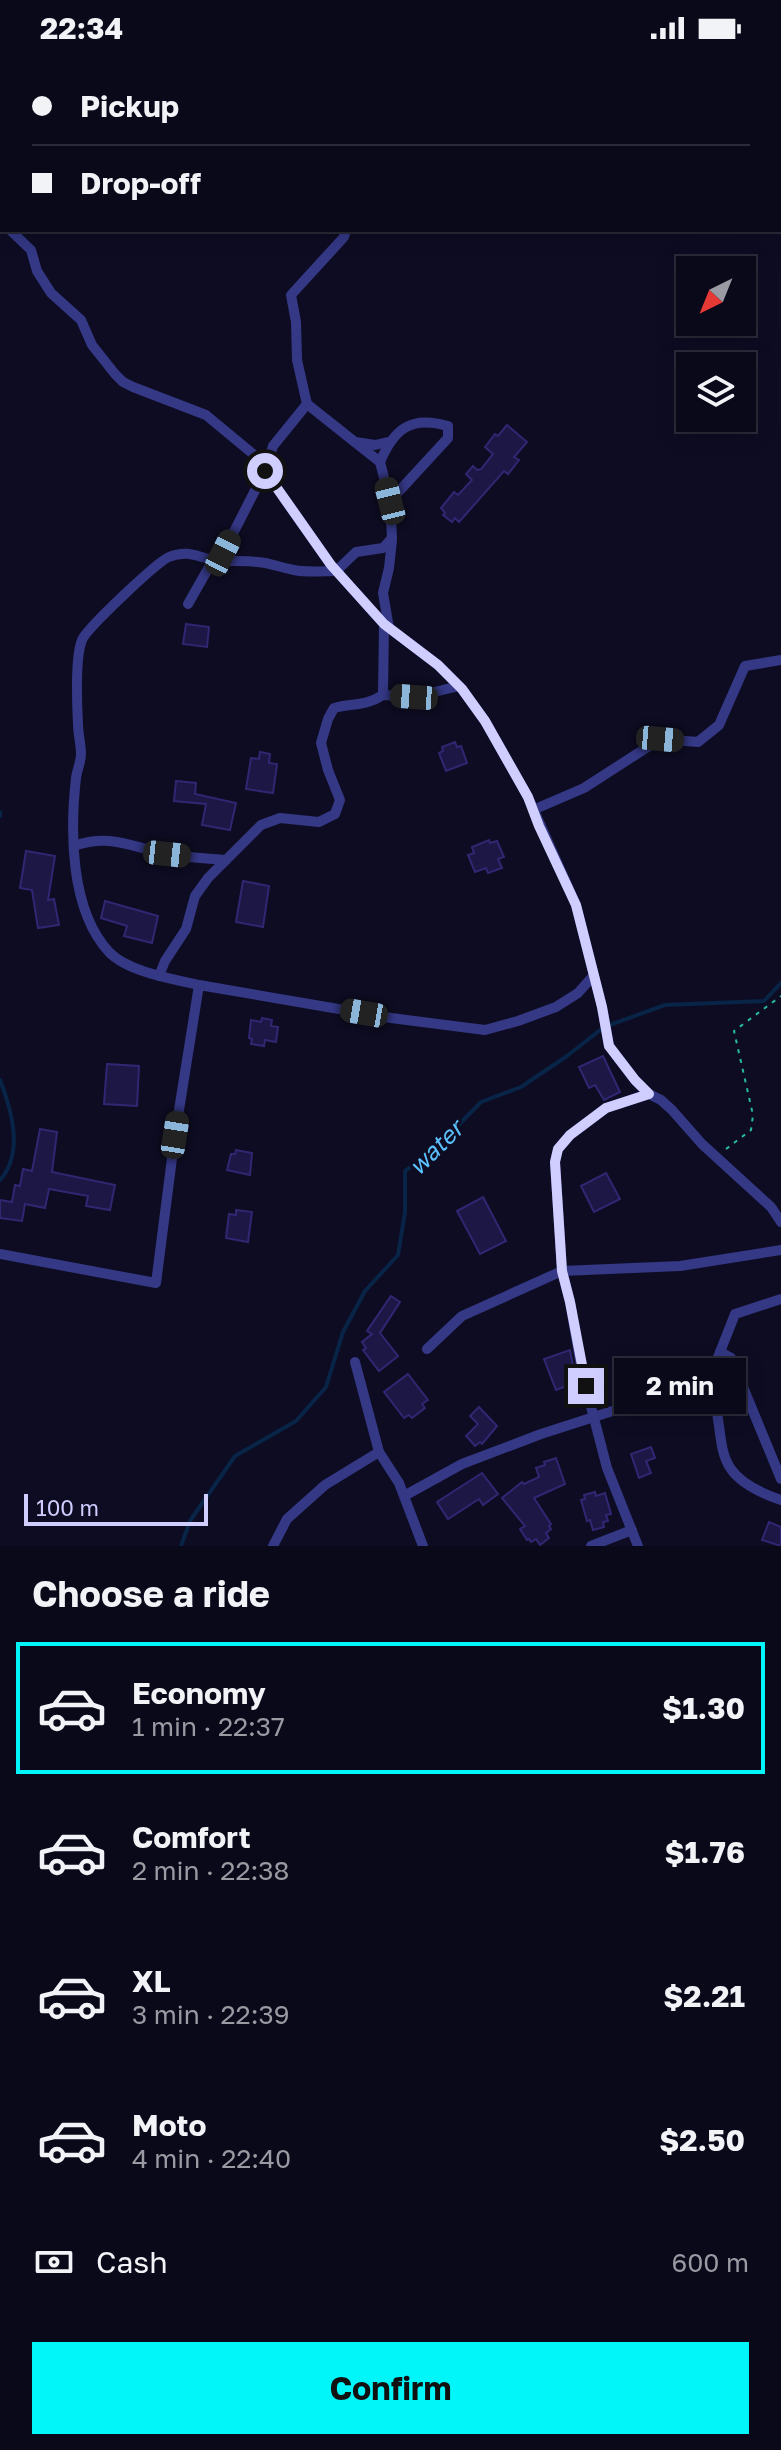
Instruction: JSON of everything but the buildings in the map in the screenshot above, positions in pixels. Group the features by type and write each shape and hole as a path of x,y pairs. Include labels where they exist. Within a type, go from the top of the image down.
{"street":[{"path":"12,232 34,255 37,271 51,293 81,320 92,345 123,382 206,415 253,454 336,571 387,626 438,665 459,686 495,738 528,797 576,905 609,1046 635,1080 672,1110 716,1157 771,1207 781,1222"},
{"path":"345,232 291,295 296,322 297,360 307,404 380,462"},
{"path":"188,604 213,560 223,553 265,471 273,446 307,404"},
{"path":"383,695 387,626 383,593 392,538 390,501 380,462 388,442 405,425 433,421 448,426 448,438 390,501"},
{"path":"355,442 375,445 388,442"},
{"path":"392,538 383,548 356,552 336,571 297,571 263,562 213,560 187,552 168,557 150,570 83,637 79,650 78,726 81,755 76,776 74,862 84,905 98,937 111,954 159,976 391,1018 485,1030 556,1007 578,993 593,976"},
{"path":"533,810 584,788 660,739 698,742 719,725 745,666 781,660"},
{"path":"159,976 186,929 195,896 208,878 261,825 280,818 319,822 335,814 340,800 321,743 334,708 371,703 383,695 414,697 459,686"},
{"path":"74,846 92,840 117,841 167,854 226,860"},
{"path":"0,1254 156,1283 199,985"},
{"path":"638,1546 607,1468 582,1372 562,1271 555,1162 558,1149 570,1135 606,1108 649,1094"},
{"path":"427,1349 462,1316 562,1271 680,1266 781,1250"},
{"path":"781,1299 735,1314 709,1380 716,1401 723,1454 732,1474 759,1493 781,1500"},
{"path":"720,1352 731,1358 781,1479"},
{"path":"355,1362 379,1452 399,1483 423,1546"},
{"path":"404,1496 462,1464 541,1434 709,1380"},
{"path":"273,1546 287,1519 325,1485 379,1452"},
{"path":"591,1546 632,1530"}],"path":[{"path":"716,1157 751,1130 753,1115 734,1031 781,996"}],"waterway":[{"name":"water","path":"181,1546 190,1521 235,1456 296,1421 326,1387 343,1332 365,1291 398,1255 405,1212 405,1171 437,1147 481,1102 521,1087 604,1027 665,1005 764,1001 781,983"},
{"path":"0,1080 14,1132 12,1157 0,1180"}],"route":[{"path":"265,471 331,565 384,624 438,665 462,689 485,721 528,797 576,905 609,1046 649,1094 606,1108 570,1135 558,1149 555,1162 562,1271 586,1386"}]}
